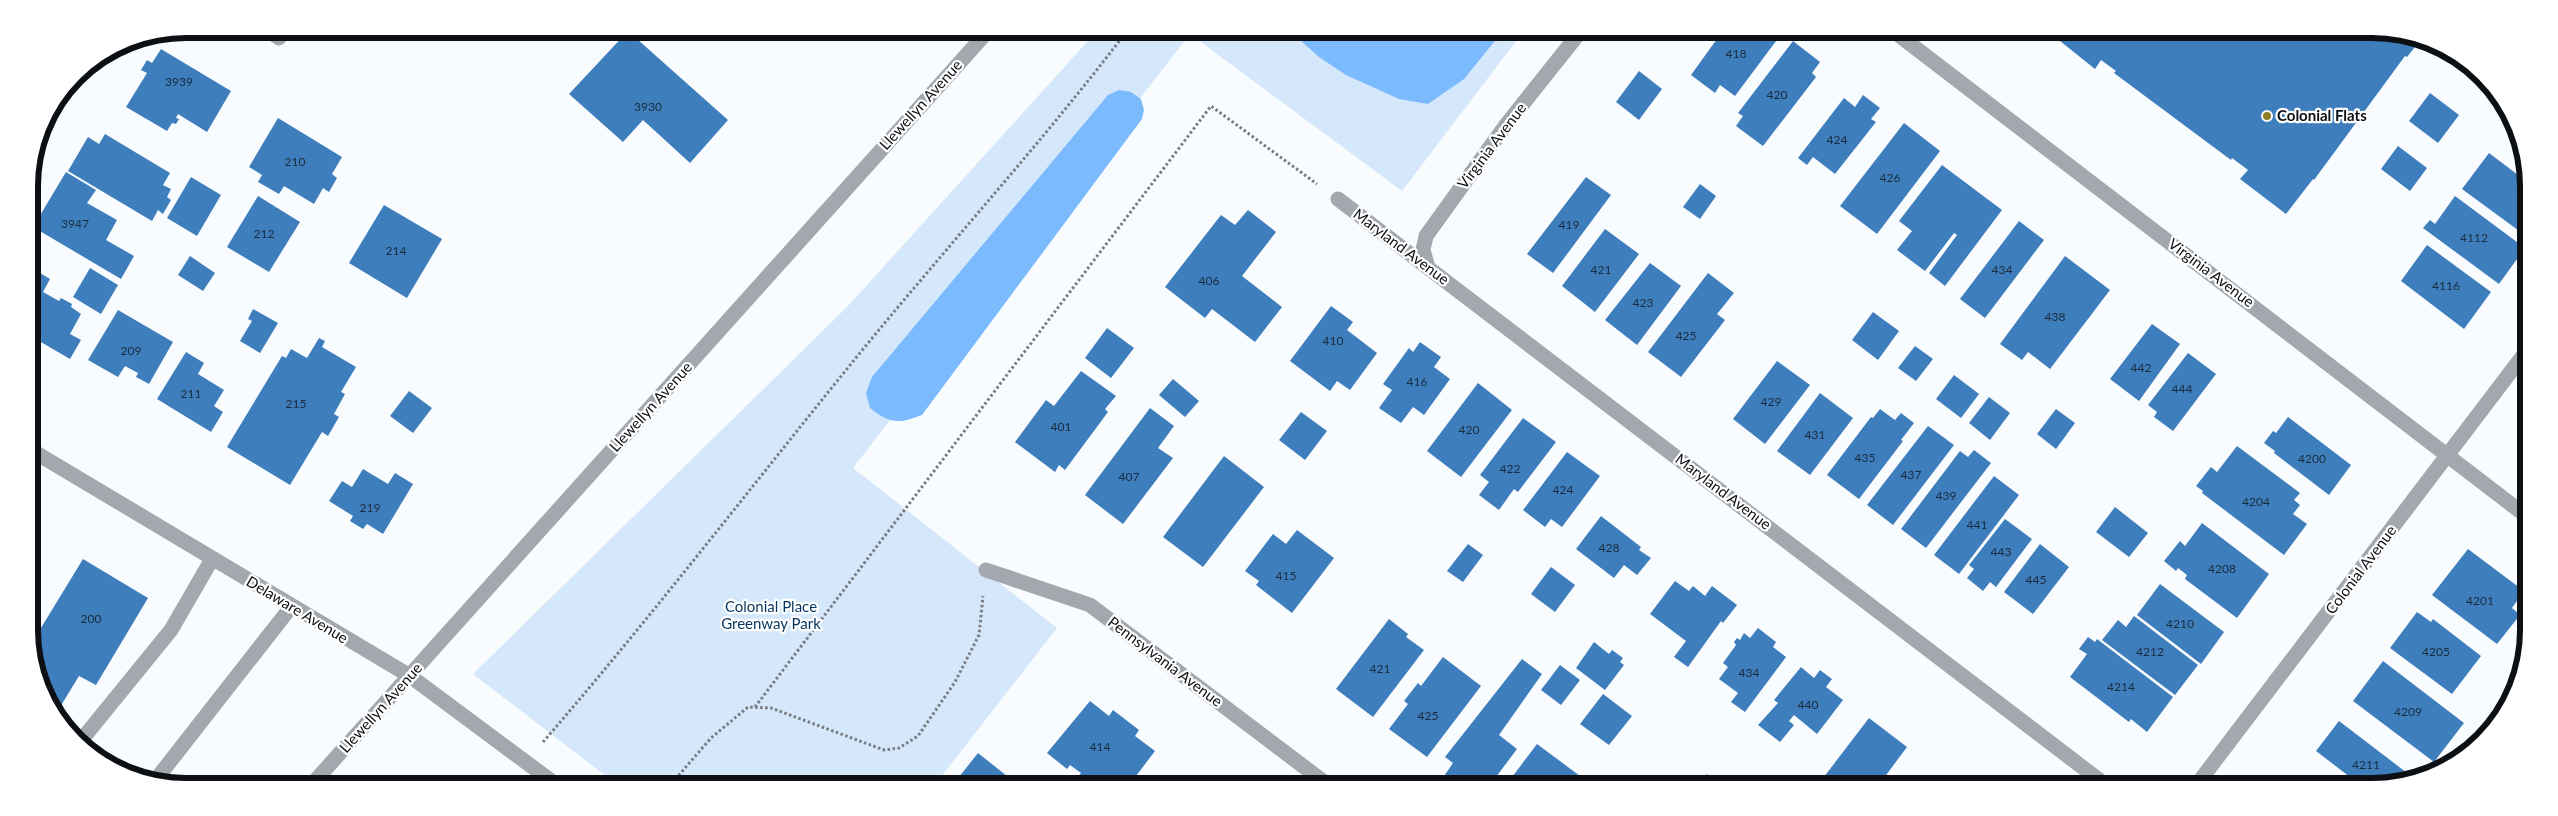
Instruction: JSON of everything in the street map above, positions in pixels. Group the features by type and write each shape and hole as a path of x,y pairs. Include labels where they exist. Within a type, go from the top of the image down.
{"street":[{"name":"Llewellyn Avenue","path":"318,778 982,38"},
{"name":"Virginia Avenue","path":"1428,267 1423,250 1426,236 1506,125 1575,38"},
{"name":"Virginia Avenue","path":"1903,38 2520,511"},
{"name":"Maryland Avenue","path":"1338,200 2097,778"},
{"name":"Colonial Avenue","path":"2201,778 2520,360"},
{"name":"Delaware Avenue","path":"38,454 291,607 410,676 548,778"},
{"path":"83,737 171,630 212,559"},
{"name":"Pennsylvania Avenue","path":"986,570 1090,605 1320,778"},
{"path":"159,776 291,607"}],"path":[{"path":"527,762 635,634 866,346 1080,93 1123,38"},
{"path":"755,707 1211,106 1338,200"},
{"path":"676,778 711,738 748,707 771,708 884,750 900,748 918,736 955,682 979,635 986,570"}],"green space":[{"name":"Colonial Place Greenway Park","path":"1091,38 1187,38 853,468 1057,628 941,777 942,778 608,778 473,674 848,306"},
{"name":"Colonial Place Greenway Park","path":"1195,38 1518,38 1402,191"}],"water":[{"path":"1296,38 1497,38 1464,79 1428,104 1399,99 1346,75 1319,57"},
{"path":"1119,90 1131,92 1141,99 1144,110 1142,119 922,415 907,420 895,421 883,417 870,408 866,393 872,377 1108,95"}],"building":[{"path":"621,38 636,38 728,120 690,163 643,120 623,142 569,94"},
{"path":"1718,38 1778,38 1735,96 1720,85 1715,93 1691,75"},
{"name":"Colonial Flats","path":"2056,38 2372,38 2392,39 2417,45 2407,57 2405,56 2314,180 2286,214 2240,179 2248,170 2232,158 2231,160 2114,73 2116,71 2101,60 2095,69"},
{"path":"1793,41 1820,62 1812,73 1816,77 1763,146 1736,126 1743,116 1738,113"},
{"path":"161,49 231,91 207,132 178,114 176,118 179,119 176,124 172,123 167,131 126,107 147,73 141,70 147,60 152,63"},
{"path":"1639,71 1662,89 1639,120 1616,102"},
{"path":"2430,93 2459,115 2438,143 2409,121"},
{"path":"1863,95 1880,108 1871,119 1876,122 1835,174 1813,157 1807,165 1798,158 1844,98 1855,107"},
{"path":"278,118 342,157 332,174 337,178 329,192 323,188 314,204 284,186 279,194 258,182 262,175 249,167"},
{"path":"1904,123 1940,151 1877,234 1840,206"},
{"path":"105,134 170,173 163,185 171,189 167,197 171,200 163,214 158,210 152,221 68,171 88,137 99,144"},
{"path":"2398,146 2427,168 2410,191 2381,169"},
{"path":"2489,153 2520,176 2520,232 2462,189"},
{"path":"1942,165 2002,210 1945,286 1929,273 1957,235 1954,233 1925,271 1897,250 1912,231 1899,221"},
{"path":"66,172 96,190 87,203 117,220 106,240 134,256 121,279 38,230 38,219"},
{"path":"191,177 221,195 197,236 167,218"},
{"path":"1586,177 1611,195 1553,273 1527,254"},
{"path":"1700,184 1716,196 1700,219 1683,207"},
{"path":"258,196 300,222 269,272 227,247"},
{"path":"2455,196 2520,244 2520,255 2499,284 2423,228 2430,220 2435,224"},
{"path":"384,205 442,239 407,298 349,263"},
{"path":"1248,210 1276,232 1242,276 1282,307 1255,342 1212,309 1205,318 1165,287 1221,215 1235,225"},
{"path":"2019,221 2044,240 1985,318 1960,299"},
{"path":"1605,229 1639,254 1595,312 1562,286"},
{"path":"2427,245 2491,292 2464,329 2401,281"},
{"path":"190,256 215,273 203,291 178,275"},
{"path":"2065,256 2110,290 2050,369 2028,352 2022,360 2000,344"},
{"path":"1650,263 1681,286 1637,345 1605,320"},
{"path":"90,268 118,285 101,314 73,297"},
{"path":"38,272 50,279 43,292 59,301 61,298 72,304 71,307 81,314 70,334 81,340 70,359 38,340"},
{"path":"1708,273 1734,293 1717,314 1725,320 1681,377 1648,352"},
{"path":"1331,306 1353,322 1347,330 1377,353 1350,390 1337,381 1330,391 1290,361"},
{"path":"253,309 278,323 260,353 240,341 252,321 248,319"},
{"path":"118,310 173,342 149,384 136,377 138,373 125,366 118,377 88,360"},
{"path":"1873,312 1899,331 1878,360 1852,340"},
{"path":"2152,324 2180,344 2139,401 2110,379"},
{"path":"1107,328 1134,348 1111,378 1085,358"},
{"path":"319,338 325,341 322,347 356,367 341,392 345,394 334,414 339,417 328,436 322,432 290,485 227,447 282,356 286,358 291,349 307,358"},
{"path":"1420,342 1441,357 1434,367 1450,379 1424,415 1413,407 1401,423 1379,408 1392,390 1383,384 1409,348 1413,352"},
{"path":"1915,346 1933,359 1916,381 1898,368"},
{"path":"186,352 204,363 198,374 224,390 214,406 223,412 211,432 157,399"},
{"path":"2188,353 2216,374 2173,431 2154,417 2157,412 2148,405"},
{"path":"1777,361 1810,385 1765,444 1733,419"},
{"path":"1081,371 1116,396 1105,409 1108,412 1065,470 1059,465 1055,472 1015,442 1046,400 1054,406"},
{"path":"1954,375 1979,394 1961,418 1936,399"},
{"path":"1173,379 1199,401 1185,417 1159,395"},
{"path":"1478,383 1512,410 1461,477 1427,451"},
{"path":"409,391 432,408 413,433 390,416"},
{"path":"1820,393 1853,418 1810,475 1777,451"},
{"path":"1989,397 2010,413 1990,440 1969,423"},
{"path":"1150,408 1174,426 1158,448 1173,458 1123,524 1085,495"},
{"path":"1880,409 1895,420 1901,413 1914,423 1901,440 1903,441 1859,499 1827,475 1871,417 1873,418"},
{"path":"2056,409 2075,423 2056,449 2037,434"},
{"path":"1301,412 1327,431 1305,460 1279,440"},
{"path":"2288,417 2351,465 2329,495 2274,453 2275,451 2264,443 2273,431 2276,433"},
{"path":"1523,418 1556,442 1518,492 1514,489 1499,510 1479,495 1489,482 1480,475"},
{"path":"1928,426 1954,445 1893,525 1867,505"},
{"path":"2237,446 2300,493 2294,500 2300,505 2293,514 2307,524 2284,555 2202,493 2203,491 2196,486 2211,467 2217,472"},
{"path":"1974,450 1991,463 1926,548 1901,529 1960,451 1968,457"},
{"path":"1567,452 1600,476 1562,527 1551,519 1545,527 1523,510"},
{"path":"1224,456 1264,487 1203,567 1163,537"},
{"path":"363,469 388,484 395,473 413,484 383,534 367,524 363,529 350,521 353,516 329,501 342,481 352,487"},
{"path":"1994,476 2019,495 1959,574 1934,555"},
{"path":"2115,507 2148,533 2129,557 2096,532"},
{"path":"1601,516 1641,547 1639,550 1651,558 1637,575 1624,565 1614,578 1576,549"},
{"path":"2005,519 2032,539 1996,587 1990,582 1983,591 1967,578 1974,569 1969,565"},
{"path":"2202,523 2269,574 2237,618 2185,579 2187,575 2178,568 2176,571 2164,561 2180,541 2185,546"},
{"path":"1297,530 1334,558 1292,613 1256,585 1259,581 1245,571 1273,534 1286,544"},
{"path":"1468,544 1483,555 1463,582 1447,571"},
{"path":"2040,544 2069,567 2033,614 2004,592"},
{"path":"2468,549 2520,588 2520,597 2512,608 2520,615 2497,644 2432,595"},
{"path":"83,559 148,598 96,685 79,676 59,708 45,678 40,659 38,633"},
{"path":"1551,567 1575,585 1555,612 1531,594"},
{"path":"1675,581 1689,591 1693,586 1705,596 1712,586 1737,605 1723,623 1721,621 1688,667 1674,657 1686,641 1650,614"},
{"path":"2160,584 2224,632 2201,664 2137,615"},
{"path":"2417,612 2431,622 2433,619 2481,656 2452,694 2390,648"},
{"path":"2134,616 2198,665 2175,695 2102,640 2118,620 2126,627"},
{"path":"1389,619 1408,634 1406,637 1424,650 1373,717 1336,689"},
{"path":"1758,628 1776,642 1773,647 1786,657 1745,712 1731,702 1738,693 1719,679 1728,667 1723,663 1736,645 1734,642 1737,638 1740,640 1744,633 1750,638"},
{"path":"2088,637 2095,642 2097,639 2173,697 2147,732 2131,719 2129,722 2070,677 2087,654 2079,649"},
{"path":"1594,642 1609,654 1612,650 1623,658 1620,662 1624,665 1605,690 1576,668"},
{"path":"1443,657 1481,686 1427,757 1389,729 1408,704 1404,701 1418,683 1421,686"},
{"path":"1522,659 1542,674 1499,735 1517,749 1495,778 1447,778 1444,776 1453,763 1445,757"},
{"path":"2383,661 2464,723 2434,762 2353,701"},
{"path":"1560,665 1580,680 1561,705 1541,690"},
{"path":"1801,667 1814,678 1820,670 1832,679 1826,687 1843,700 1817,734 1794,715 1789,721 1794,725 1780,742 1758,725 1778,703 1774,700"},
{"path":"1603,694 1632,716 1609,745 1580,724"},
{"path":"1090,701 1109,716 1113,710 1139,730 1135,736 1155,751 1136,776 1139,778 1077,778 1081,773 1070,765 1067,769 1047,753"},
{"path":"1869,718 1907,747 1884,778 1823,778"},
{"path":"2339,721 2408,774 2382,778 2351,778 2316,751"},
{"path":"1537,744 1580,776 1579,778 1511,778"},
{"path":"978,753 1007,776 1005,778 958,778"},
{"path":"1707,774 1712,778 1704,778"}],"place":[{"name":"Colonial Flats","path":"2267,116"}]}
